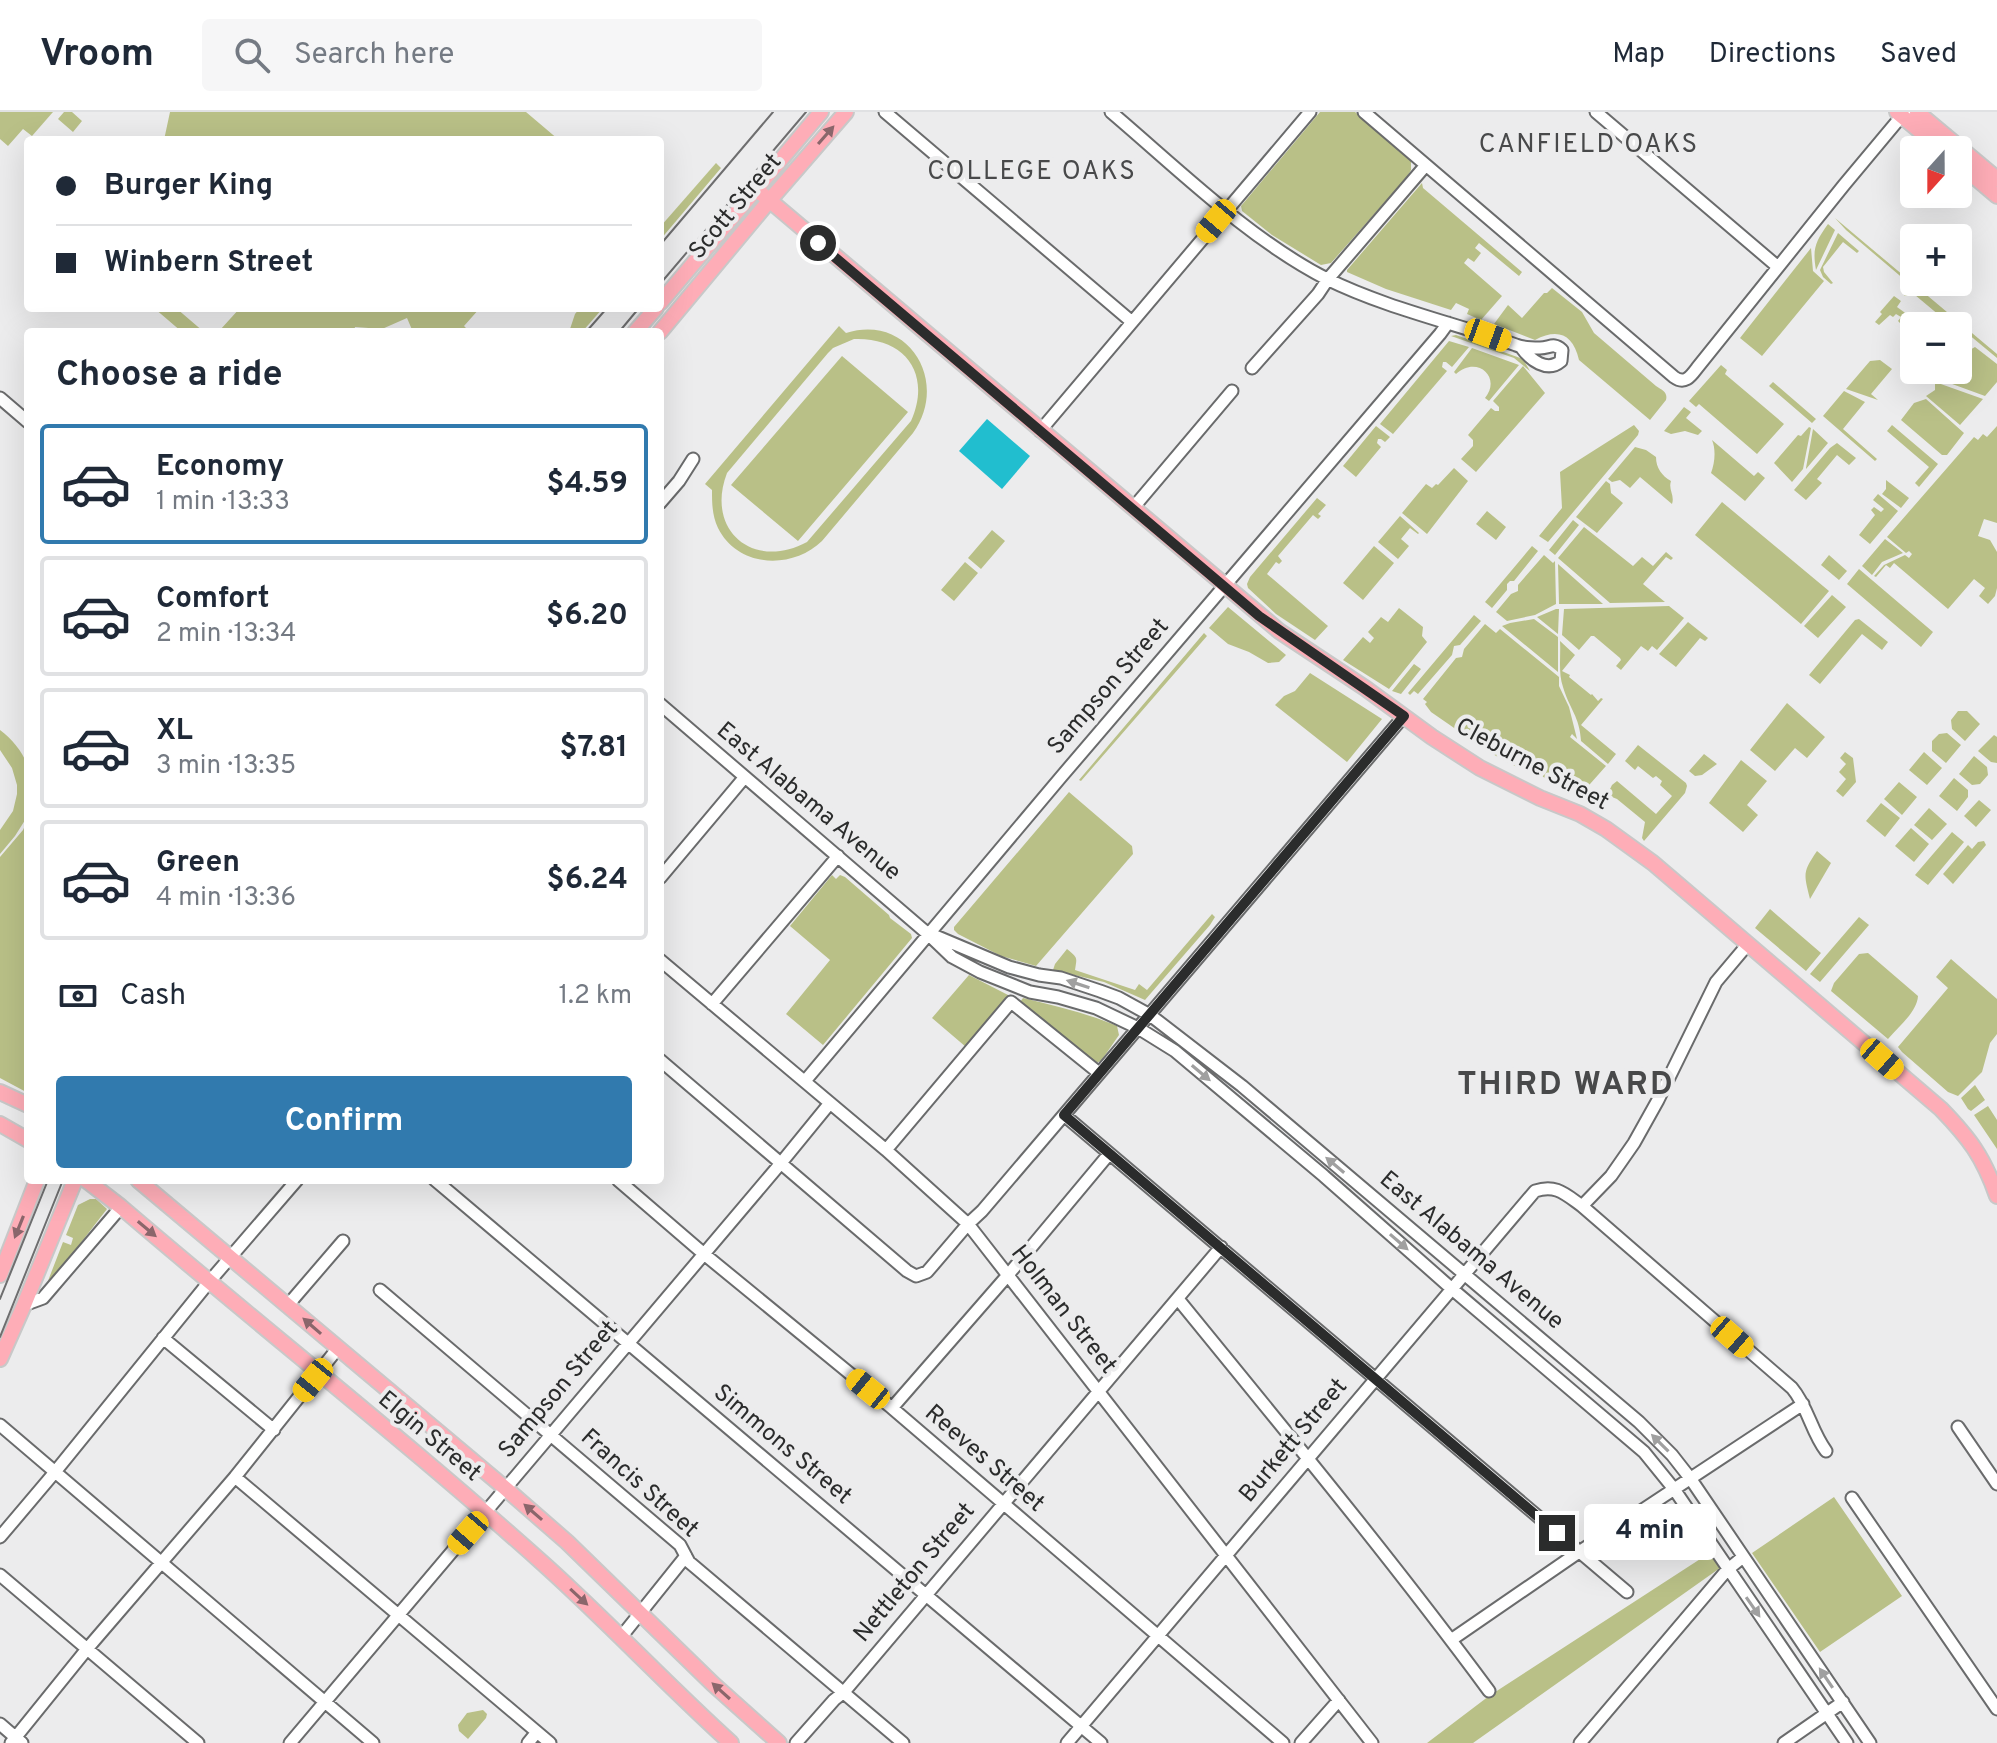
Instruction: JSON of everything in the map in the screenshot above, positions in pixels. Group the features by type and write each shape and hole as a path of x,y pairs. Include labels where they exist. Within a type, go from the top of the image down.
{"main road":[{"name":"Scott Street","path":"664,298 821,112"},
{"name":"Scott Street","path":"663,328 846,112"},
{"path":"1906,113 1929,136"},
{"path":"1906,113 1997,179"},
{"path":"1972,175 1997,196"},
{"name":"Cleburne Street","path":"756,189 1279,631 1480,768 1580,814 1653,863 1941,1109 1966,1135 1985,1164 1997,1196"},
{"path":"664,298 682,305"},
{"path":"638,328 652,312"},
{"path":"0,1092 24,1103"},
{"path":"0,1124 24,1138"},
{"path":"0,1275 35,1184"},
{"path":"0,1359 73,1184"},
{"name":"Elgin Street","path":"91,1184 548,1568 731,1743"},
{"name":"Elgin Street","path":"144,1184 567,1542 713,1684 779,1743"}],"street":[{"path":"885,112 1132,322"},
{"path":"1111,112 1272,246 1328,279 1374,298 1521,347"},
{"path":"1040,431 1310,112"},
{"path":"1364,112 1596,312 1681,380 1689,378 1852,174 1906,113"},
{"path":"1596,112 1778,267"},
{"path":"1252,368 1426,165"},
{"name":"Sampson Street","path":"805,1081 1448,323"},
{"path":"1133,508 1232,391"},
{"path":"0,398 24,419"},
{"path":"664,498 693,459"},
{"name":"East Alabama Avenue","path":"664,708 952,957 1030,992 1086,1004 1138,1028 1175,1051 1644,1452 1674,1489 1847,1743"},
{"path":"664,1063 907,1271 916,1276 927,1272 1404,716"},
{"path":"664,873 744,778"},
{"path":"712,1004 838,856"},
{"name":"East Alabama Avenue","path":"928,934 1009,967 1061,978 1100,991 1150,1015 1242,1086 1639,1422 1690,1478 1870,1743"},
{"path":"1582,1206 1611,1176 1634,1143 1716,982 1748,944"},
{"name":"Holman Street","path":"664,963 886,1150 968,1224 1372,1743"},
{"path":"886,1150 1011,1002 1099,1073"},
{"name":"Sampson Street","path":"290,1743 830,1103"},
{"path":"1064,1115 1627,1592"},
{"path":"892,1408 1109,1154"},
{"path":"0,1537 294,1184"},
{"name":"Simmons Street","path":"440,1184 1101,1743"},
{"name":"Reeves Street","path":"623,1184 892,1408 1283,1743"},
{"name":"Burkett Street","path":"1067,1743 1535,1191 1546,1187 1561,1191 1582,1206 1792,1388 1826,1451"},
{"path":"24,1305 43,1298 121,1207"},
{"path":"288,1305 343,1241"},
{"name":"Nettleton Street","path":"796,1743 844,1692 1221,1247"},
{"name":"Francis Street","path":"380,1290 680,1545 695,1567 903,1743"},
{"path":"1178,1299 1489,1691"},
{"path":"163,1338 274,1430"},
{"path":"0,1724 16,1741 87,1649 235,1477 338,1348"},
{"path":"1567,1387 1580,1372"},
{"path":"1451,1640 1803,1404"},
{"path":"0,1425 373,1743"},
{"path":"1958,1427 1997,1484"},
{"path":"235,1477 550,1743"},
{"path":"1852,1498 1997,1709"},
{"path":"621,1637 686,1556"},
{"path":"1580,1743 1727,1570 1743,1557"},
{"path":"0,1575 198,1743"},
{"path":"1301,1743 1339,1700"},
{"path":"1784,1743 1843,1702"},
{"path":"528,1743 537,1732"}],"green space":[{"path":"0,112 53,112 32,136 23,129 8,146 0,139"},
{"path":"64,112 72,112 82,121 73,132 58,119"},
{"path":"170,112 526,112 554,136 165,136"},
{"path":"1320,112 1355,112 1411,160 1407,177 1331,263 1321,265 1272,235 1242,211 1241,206"},
{"path":"716,163 721,168 664,235 664,222"},
{"path":"1422,183 1423,188 1522,272 1519,276 1479,243 1475,248 1481,253 1474,262 1468,258 1464,263 1502,296 1481,320 1467,314 1469,309 1456,303 1451,310 1386,289 1347,272"},
{"path":"1835,218 1900,273 1900,276"},
{"path":"1828,224 1835,230 1816,270 1816,245"},
{"path":"1838,233 1859,251 1857,253 1843,242 1823,267 1831,284 1820,270"},
{"path":"1811,248 1813,271 1824,281 1762,356 1740,338"},
{"path":"1552,288 1582,312 1594,333 1665,393 1666,400 1650,420 1579,360 1569,339 1551,334 1535,340 1494,324 1508,305 1522,318"},
{"path":"1894,296 1901,301 1897,307 1904,312 1900,312 1900,316 1890,315 1879,325 1875,322 1882,314 1880,312"},
{"path":"1916,296 1928,296 1947,312 1935,312"},
{"path":"159,312 181,312 199,328 177,328"},
{"path":"236,312 476,312 464,326 466,328 411,328 407,318 384,328 222,328"},
{"path":"600,312 586,328 570,328 575,314"},
{"path":"839,326 846,333 868,329 888,333 904,342 917,356 927,393 923,413 913,433 822,541 810,550 781,560 766,560 738,551 718,528 713,514 712,490 705,484","holes":["854,339 872,340 900,352 916,374 917,404 911,421 807,542 787,550 769,551 752,548 738,540 728,528 723,512 722,494 727,473 833,348"]},
{"path":"1972,333 1997,354 1997,358 1972,337"},
{"path":"1456,335 1523,359 1530,371 1514,358 1451,336"},
{"path":"1449,341 1469,347 1452,367 1443,362 1442,367 1447,371 1393,434 1380,424"},
{"path":"1975,347 1997,364 1997,382 1985,396 1952,384 1972,384 1972,349"},
{"path":"1472,348 1519,365 1489,401 1485,398 1491,383 1485,371 1472,367 1456,374 1454,372"},
{"path":"842,356 908,412 798,541 731,485"},
{"path":"1880,360 1892,369 1871,394 1878,400 1846,389 1870,361"},
{"path":"1721,365 1727,370 1725,374 1784,424 1757,454 1699,404 1696,407 1689,401"},
{"path":"1523,366 1545,393 1476,472 1461,459 1473,446 1473,440 1468,435 1491,408 1499,411 1493,401"},
{"path":"1773,382 1816,419 1812,423 1769,386"},
{"path":"1935,384 1941,384 1983,399 1960,425 1926,396 1935,390"},
{"path":"1844,391 1865,402 1843,429 1877,459 1875,461 1823,416"},
{"path":"1926,399 1964,433 1947,455 1942,455 1901,420 1914,403"},
{"path":"1684,407 1691,412 1686,418 1702,431 1698,435 1685,431 1671,434 1664,431"},
{"path":"1634,425 1639,431 1638,435 1548,542 1539,536 1562,508 1560,472"},
{"path":"1892,425 1938,464 1919,487 1915,483 1929,467 1887,431"},
{"path":"1376,426 1390,437 1385,442 1378,439 1381,447 1356,477 1343,466"},
{"path":"1997,426 1997,523 1984,519 1978,536 1990,540 1997,552 1995,596 1988,604 1979,596 1985,588 1974,579 1948,609 1894,563 1890,568 1886,565 1874,576 1884,565 1905,555 1909,558 1912,554 1909,551 1906,553 1887,537 1974,437 1978,440 1983,434 1987,437"},
{"path":"1809,427 1803,469 1792,482 1774,463"},
{"path":"1813,429 1828,443 1806,469 1806,468"},
{"path":"1712,440 1754,476 1758,472 1765,478 1745,501 1711,473 1714,456"},
{"path":"1837,443 1856,458 1849,465 1837,455 1817,479 1822,483 1806,500 1794,490"},
{"path":"1635,447 1656,457 1660,471 1671,481 1672,504 1640,477 1630,488 1620,480 1612,482 1608,479"},
{"path":"1454,468 1468,481 1427,534 1402,513 1426,484 1432,488 1438,485"},
{"path":"1886,480 1909,498 1901,508 1882,494 1886,489"},
{"path":"1606,481 1610,484 1611,493 1623,503 1597,533 1576,517"},
{"path":"1878,494 1898,511 1870,544 1859,535 1875,515 1871,510 1874,507 1881,512 1884,509 1873,500"},
{"path":"1317,498 1326,505 1318,514 1321,516 1318,519 1313,515 1278,556 1282,561 1279,564 1276,562 1267,574 1328,626 1315,640 1276,614 1247,584"},
{"path":"1722,502 1829,591 1801,624 1695,535"},
{"path":"1487,511 1506,527 1496,540 1476,524"},
{"path":"1400,516 1419,533 1410,528 1401,539 1409,546 1398,559 1378,542"},
{"path":"1573,520 1579,525 1555,555 1549,550"},
{"path":"1584,527 1633,566 1642,557 1653,566 1666,552 1673,558 1666,557 1643,584 1665,602 1610,603 1558,558"},
{"path":"992,530 1005,541 981,569 968,558"},
{"path":"1885,539 1903,553 1882,562 1872,575 1862,566"},
{"path":"1374,546 1394,563 1363,600 1343,583"},
{"path":"1532,546 1538,551 1514,581 1507,584 1507,590 1492,608 1485,602"},
{"path":"1544,555 1553,563 1555,561 1556,604 1535,615 1507,621 1496,612 1511,594 1518,591 1518,585"},
{"path":"1829,555 1847,571 1839,580 1821,565"},
{"path":"965,562 978,573 954,601 941,590"},
{"path":"1558,564 1603,604 1559,604"},
{"path":"1859,569 1933,632 1921,647 1847,584"},
{"path":"1832,595 1846,607 1818,638 1804,626"},
{"path":"1669,606 1684,618 1657,650 1652,646 1648,651 1641,646 1621,670 1616,666 1620,658 1594,636 1579,650 1562,635 1564,609"},
{"path":"1228,607 1286,655 1279,662 1268,663 1228,644 1209,628"},
{"path":"1399,608 1423,627 1422,636 1427,642 1389,689 1343,660 1363,637 1370,643 1374,638 1368,632 1381,617 1388,622"},
{"path":"1559,609 1558,634 1537,617"},
{"path":"1474,615 1481,621 1460,645 1454,646 1452,655 1418,694 1414,691 1410,695 1408,693"},
{"path":"1534,619 1558,637 1558,672 1502,626"},
{"path":"1859,619 1888,642 1882,650 1862,634 1820,684 1809,675"},
{"path":"1688,622 1708,638 1705,641 1700,638 1676,667 1659,654"},
{"path":"1485,624 1496,633 1500,629 1559,677 1559,686 1569,707 1577,739 1572,734 1570,737 1606,766 1582,793 1495,755 1431,712 1425,704 1427,702 1423,699 1456,658 1462,657 1464,649"},
{"path":"1204,633 1207,636 1079,780"},
{"path":"1560,641 1575,655 1562,671 1598,701 1603,699 1581,725 1616,754 1608,764 1581,741 1579,725 1561,682"},
{"path":"1414,664 1421,669 1401,694 1392,691"},
{"path":"1310,673 1382,719 1347,762 1275,705 1295,691"},
{"path":"1787,703 1825,737 1807,758 1795,748 1775,771 1750,750"},
{"path":"1958,711 1967,711 1980,724 1965,741 1952,729 1951,720"},
{"path":"0,730 24,758 24,822 0,854 0,830 13,811 17,785 12,768 0,750"},
{"path":"1947,733 1961,745 1946,763 1932,751 1932,741 1939,734"},
{"path":"1994,735 1997,737 1997,763 1978,751"},
{"path":"1638,745 1687,786 1685,793 1644,841 1645,822 1617,799 1607,795 1617,781 1656,814 1672,796 1660,785 1662,781 1656,776 1653,778 1638,766 1635,770 1625,761"},
{"path":"1845,752 1853,758 1856,782 1843,797 1836,791 1846,779 1839,772 1846,764 1840,758"},
{"path":"1924,752 1942,768 1927,785 1909,770"},
{"path":"1704,754 1717,764 1702,775 1695,776 1689,771"},
{"path":"1974,756 1987,767 1988,775 1980,784 1972,785 1959,774"},
{"path":"1741,760 1767,781 1747,805 1758,815 1743,832 1709,803"},
{"path":"1954,778 1968,790 1968,797 1957,811 1939,796"},
{"path":"1899,782 1917,797 1902,815 1884,799"},
{"path":"1069,792 1132,846 1133,854 1036,966 1001,956 958,934 954,927"},
{"path":"1979,800 1991,810 1976,827 1964,816"},
{"path":"1881,803 1900,818 1885,837 1866,821"},
{"path":"1929,808 1947,824 1932,840 1914,825"},
{"path":"24,828 24,1091 0,1078 0,857"},
{"path":"1911,828 1929,844 1914,862 1895,846"},
{"path":"1952,832 1964,842 1928,885 1915,875"},
{"path":"1984,841 1986,845 1953,884 1943,874 1968,845 1972,849 1978,842"},
{"path":"1817,851 1831,863 1810,899 1806,874"},
{"path":"832,875 836,879 840,875 845,877 912,938 823,1045 786,1014 830,960 790,926"},
{"path":"1770,909 1821,953 1806,971 1755,928"},
{"path":"1212,914 1215,917 1210,925 1145,1000 1104,982 1053,970 1067,949 1076,958 1075,970 1135,990 1139,984 1147,990"},
{"path":"1859,917 1869,925 1820,982 1810,974"},
{"path":"1868,953 1918,996 1911,1013 1888,1039 1831,991 1834,983 1859,954"},
{"path":"1951,959 1997,999 1997,1034 1990,1043 1982,1072 1958,1096 1948,1092 1898,1047 1948,988 1936,977"},
{"path":"969,975 1010,996 966,1047 932,1018"},
{"path":"1023,998 1106,1021 1117,1026 1119,1035 1101,1061 1096,1063 1020,1002"},
{"path":"1975,1085 1985,1100 1971,1111 1961,1098"},
{"path":"1988,1106 1997,1120 1997,1149 1974,1115"},
{"path":"96,1199 107,1209 46,1286 63,1242 71,1245 73,1238 66,1235 78,1205"},
{"path":"1834,1497 1902,1596 1820,1652 1752,1553"},
{"path":"1711,1552 1720,1568 1473,1743 1427,1743 1489,1696"},
{"path":"483,1710 486,1718 468,1739 459,1731 458,1725 467,1713"}],"water":[{"path":"987,419 1030,456 1002,489 959,451"}],"tram line":[{"path":"664,240 773,112"},
{"path":"664,279 806,112"},
{"path":"590,328 604,312"},
{"path":"622,328 636,312"},
{"path":"0,1299 46,1184"},
{"path":"0,1337 61,1184"}],"district":[{"name":"CANFIELD OAKS","path":"1589,145"},
{"name":"COLLEGE OAKS","path":"1032,172"},
{"name":"THIRD WARD","path":"1566,1086"}],"route":[{"path":"818,243 1259,616 1404,716 1064,1115 1557,1533"}]}
